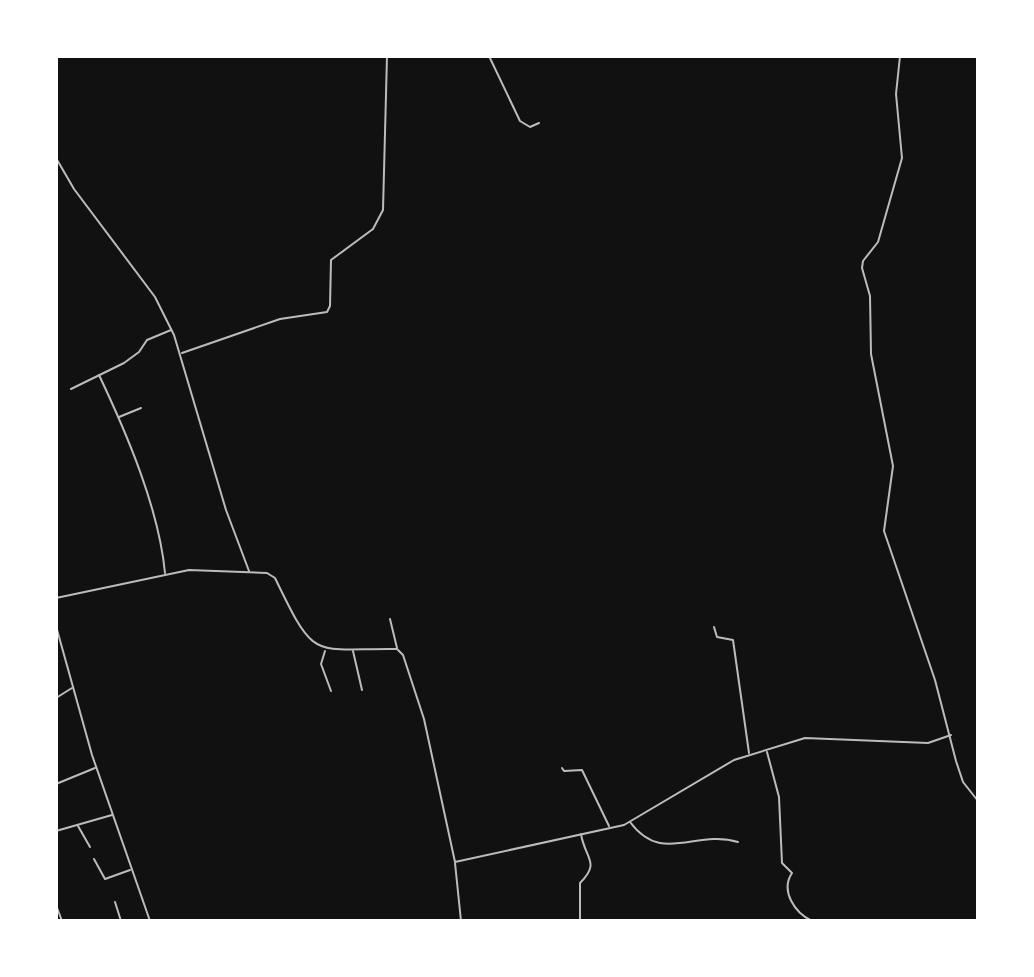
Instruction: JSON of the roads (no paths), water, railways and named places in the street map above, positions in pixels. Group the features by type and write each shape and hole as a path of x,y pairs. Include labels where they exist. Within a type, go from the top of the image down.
{"street":[{"path":"181,353 280,319 327,312 331,295 331,260 373,229 383,210 386,191 387,56"},
{"path":"489,56 520,121 530,127 539,123"},
{"path":"900,56 896,94 902,158 878,242 863,261 862,268 870,296 871,354 893,466 884,531 951,735 963,782 978,801"},
{"path":"56,158 74,189 140,275 172,330 226,510 249,571"},
{"path":"71,389 131,358 147,340 172,330"},
{"path":"99,375 147,492 153,523 163,546 165,574"},
{"path":"118,417 141,408"},
{"path":"56,598 189,570 267,573 275,578 308,639 326,650 397,649"},
{"path":"390,619 397,649 403,655 424,719 455,862 461,921"},
{"path":"56,626 96,767 150,921"},
{"path":"714,627 717,637 733,640 749,755"},
{"path":"326,650 321,660 331,691"},
{"path":"353,651 361,671 358,676 362,690"},
{"path":"56,698 73,687"},
{"path":"455,862 629,822 734,760 805,738 928,743 951,735"},
{"path":"766,750 779,797 782,863 792,873 787,882 788,892 795,906 812,921"},
{"path":"56,784 96,767"},
{"path":"562,768 564,771 582,770 609,827"},
{"path":"56,831 113,814"},
{"path":"629,822 637,833 656,844 668,846 721,836 738,842"},
{"path":"77,825 90,847"},
{"path":"580,921 580,883 591,873 592,866 581,833"},
{"path":"94,859 105,879 132,869"},
{"path":"115,902 121,921"},
{"path":"56,905 62,921"}]}
